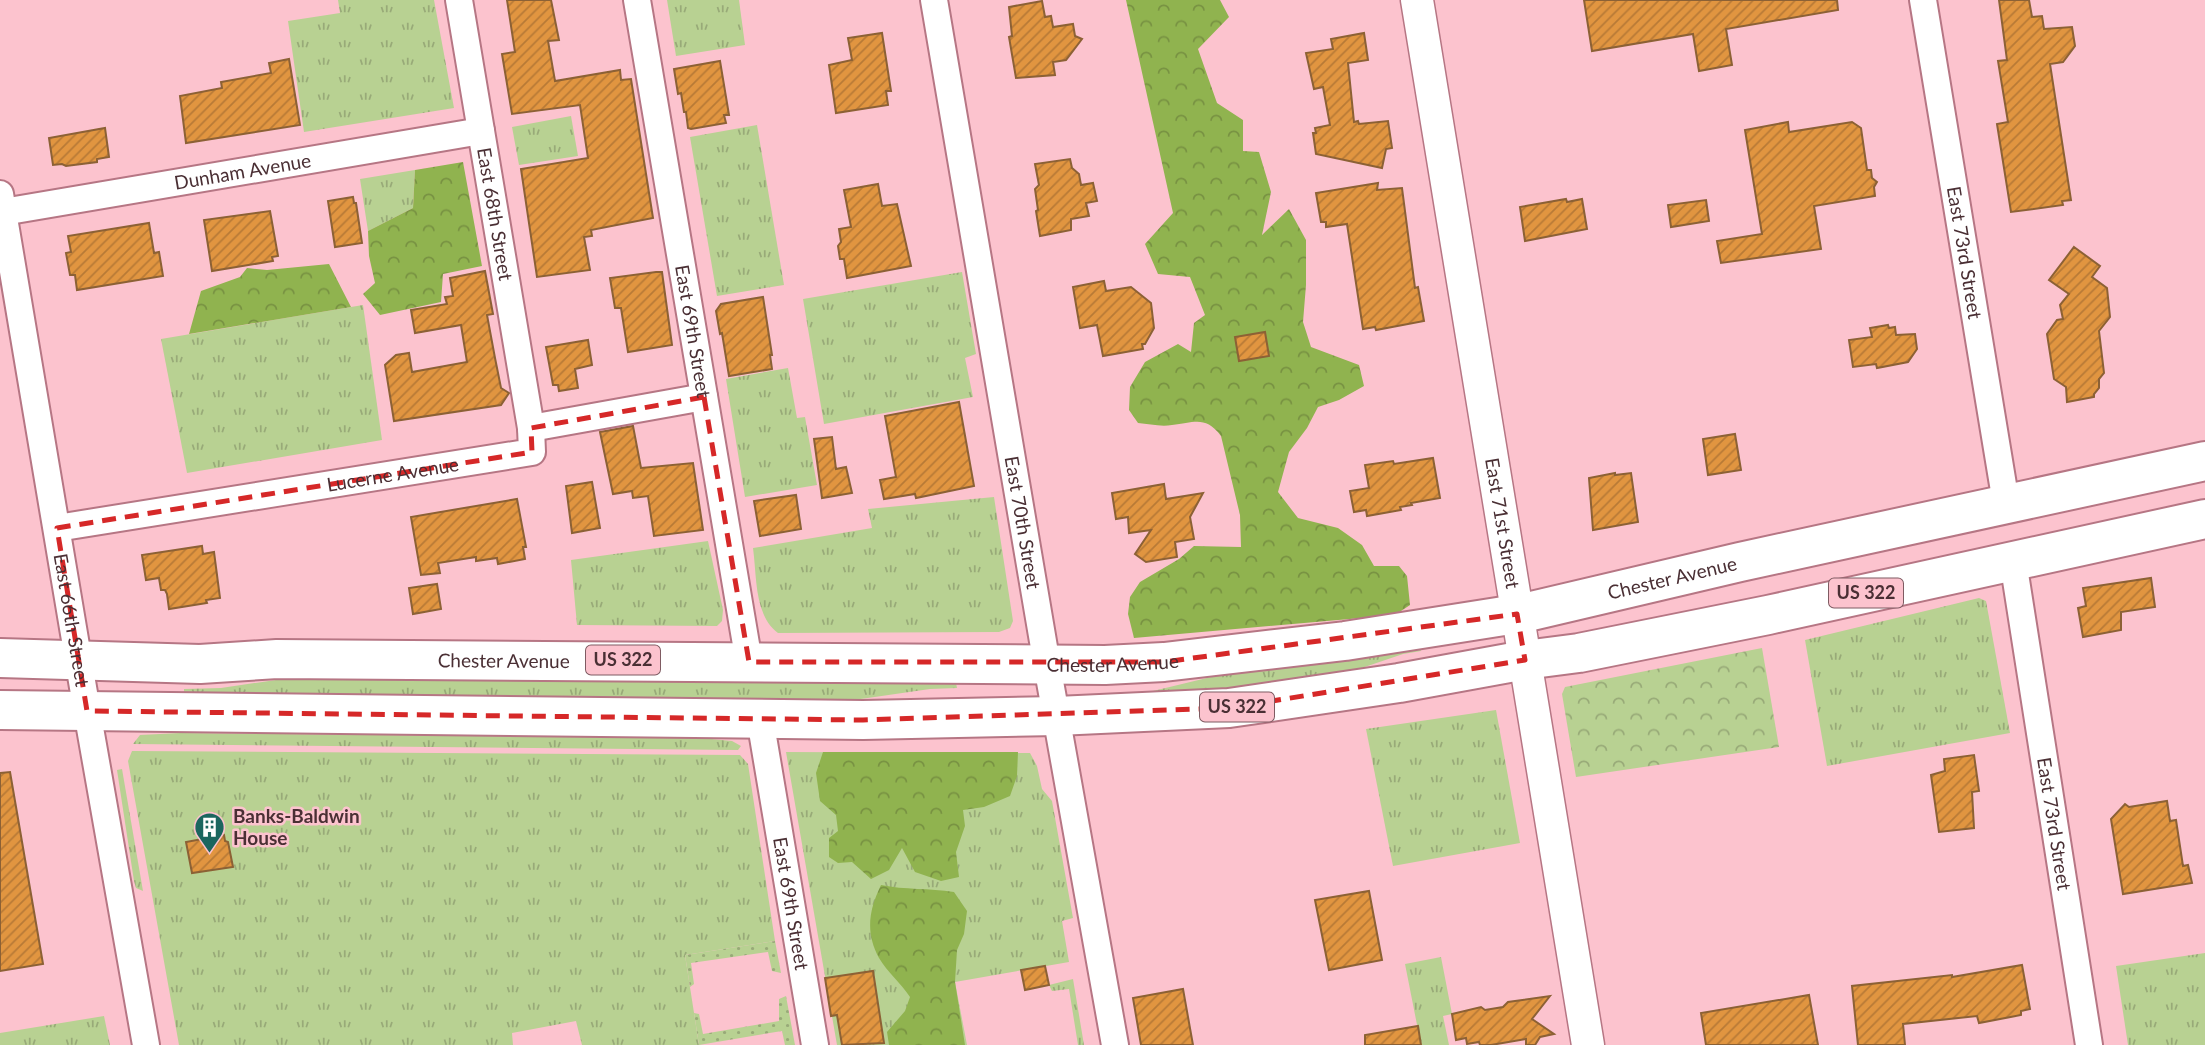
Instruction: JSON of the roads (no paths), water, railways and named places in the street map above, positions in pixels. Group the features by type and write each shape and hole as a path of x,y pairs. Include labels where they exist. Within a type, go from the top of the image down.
{"main road":[{"name":"Chester Avenue","path":"0,657 200,664 277,659 1105,665 1223,656 1345,641 1517,614 2006,503 2205,461"},
{"name":"US 322","path":"0,710 863,720 1056,716 1229,708 1579,653 1754,618 2205,519"}],"street":[{"name":"East 68th Street","path":"459,0 531,428"},
{"name":"East 69th Street","path":"638,0 749,662"},
{"name":"East 70th Street","path":"934,0 1047,665 1115,1045"},
{"name":"East 71st Street","path":"1417,0 1588,1045"},
{"name":"East 73rd Street","path":"1923,0 2006,503"},
{"name":"Dunham Avenue","path":"1,203 481,131"},
{"name":"East 66th Street","path":"1,203 146,1045"},
{"path":"531,428 704,397"},
{"name":"Lucerne Avenue","path":"57,528 532,452 531,428"},
{"name":"East 73rd Street","path":"2013,561 2090,1045"},
{"name":"East 69th Street","path":"760,719 815,1045"}],"place":[{"name":"Banks-Baldwin House","path":"210,854"}]}
